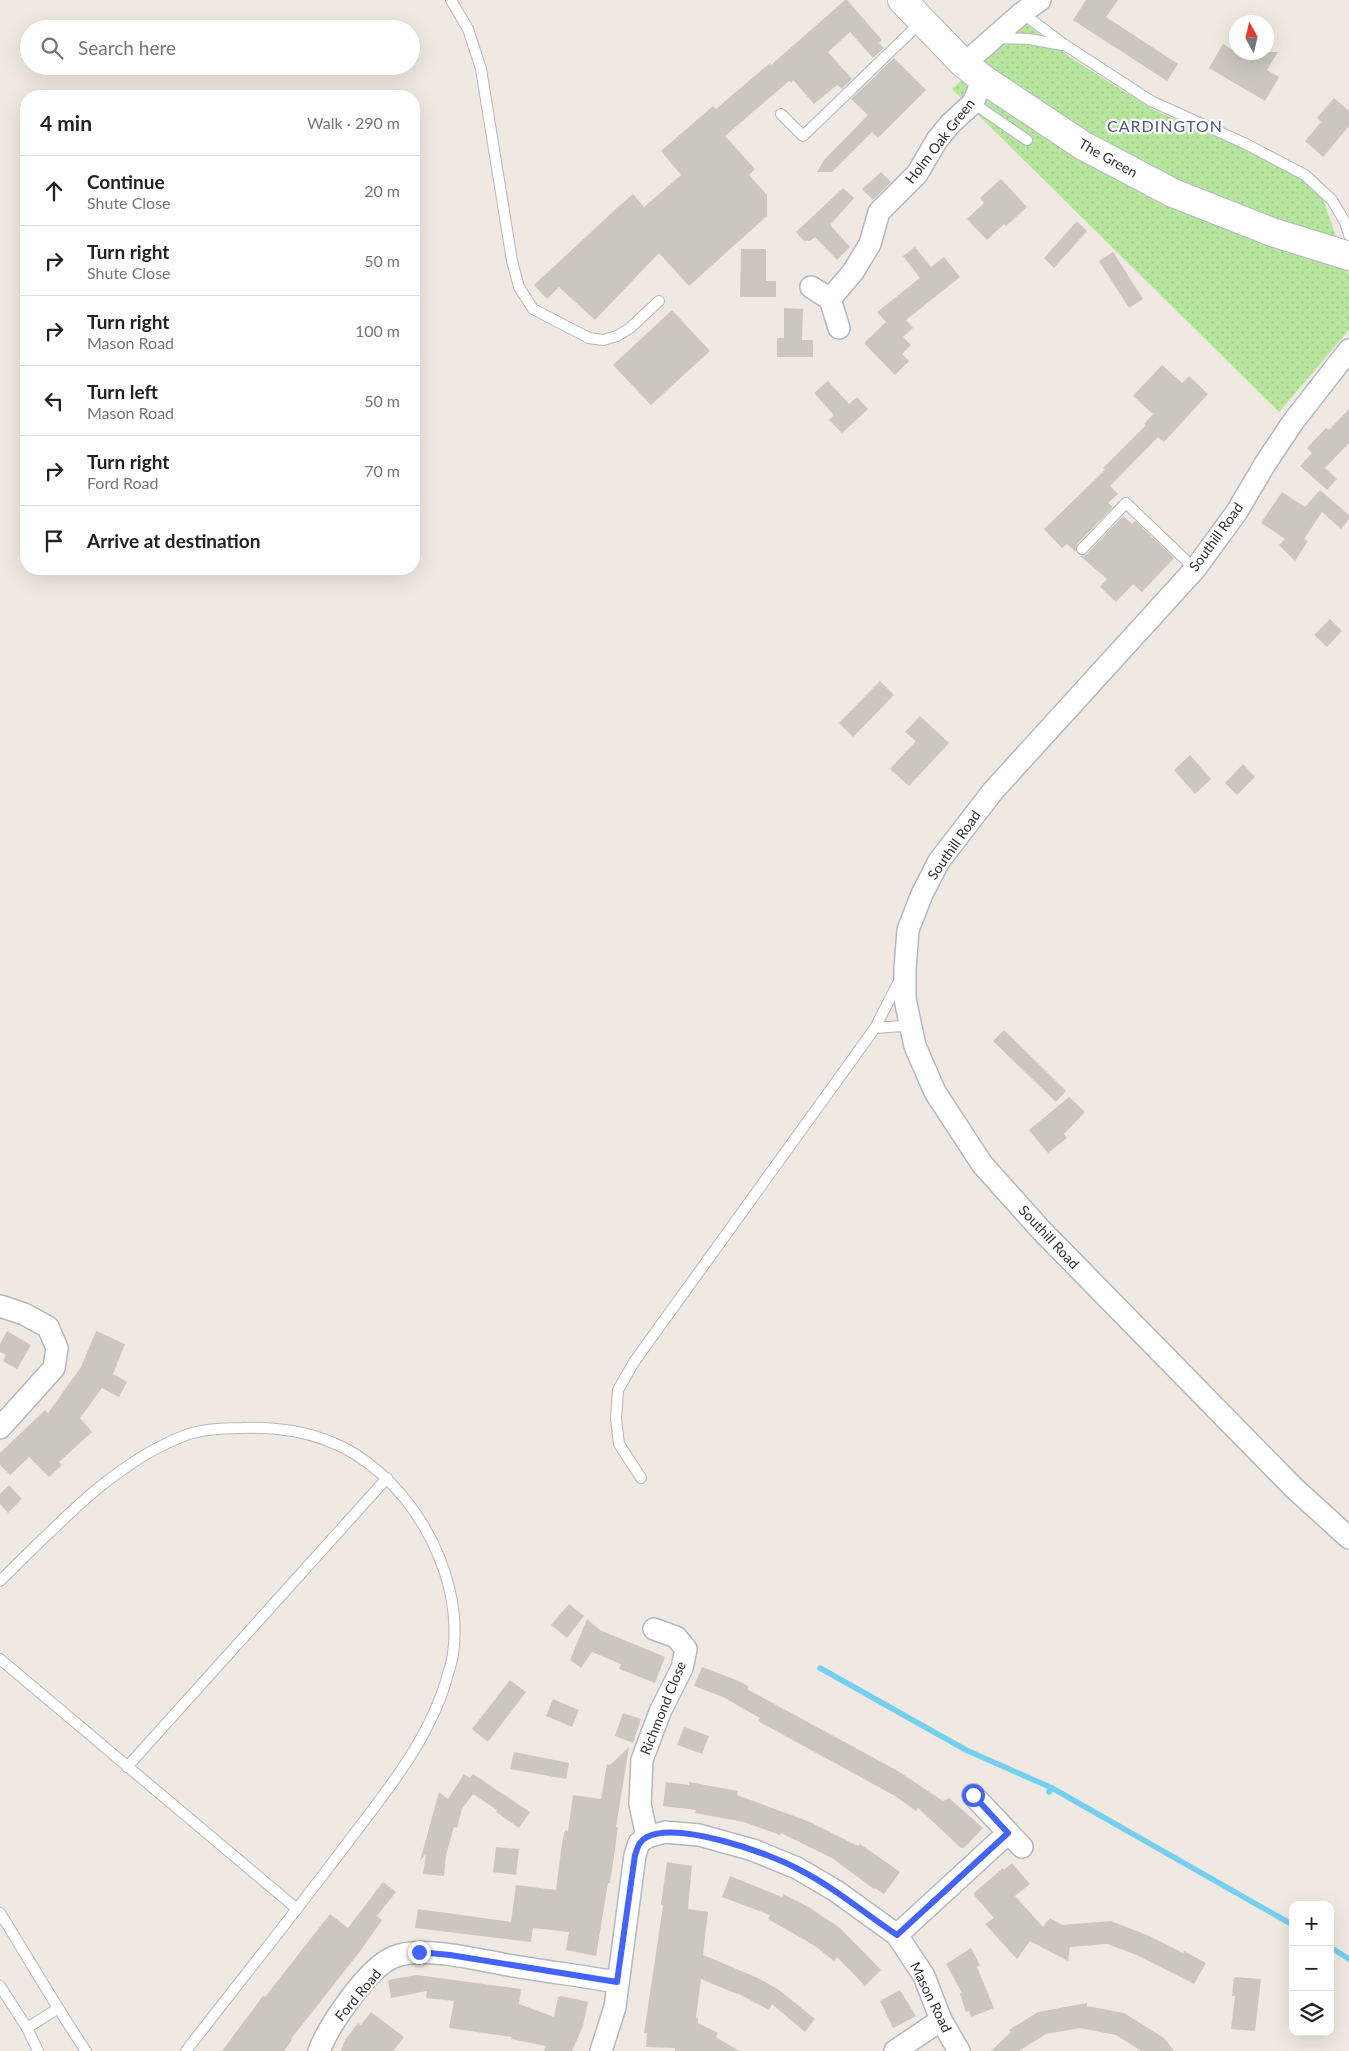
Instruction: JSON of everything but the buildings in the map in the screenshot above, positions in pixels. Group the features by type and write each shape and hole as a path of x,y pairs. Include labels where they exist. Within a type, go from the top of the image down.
{"street":[{"name":"The Green","path":"902,0 973,82 1082,145 1173,193 1272,232 1349,256"},
{"name":"Holm Oak Green","path":"830,299 853,272 870,244 880,212 917,174 951,123 994,38 1040,0"},
{"path":"811,287 830,299 839,328"},
{"name":"Southill Road","path":"1349,350 1293,422 1264,464 1236,513 1195,568 993,791 939,862 922,894 908,930 905,969 905,998 915,1046 935,1092 982,1164 1040,1230 1294,1488 1349,1538"},
{"path":"0,1306 24,1314 48,1327 57,1348 54,1368 0,1428"},
{"name":"Richmond Close","path":"647,1836 640,1804 642,1760 660,1712 682,1668 686,1649 676,1637 654,1629"},
{"path":"897,1935 1015,1840 973,1795"},
{"name":"Mason Road","path":"647,1836 665,1832 699,1835 771,1857 797,1868 836,1891 897,1935 924,1976 941,2020 959,2051"},
{"path":"601,2051 615,2007 635,1855 639,1844 647,1836"},
{"name":"Ford Road","path":"319,2051 326,2034 355,1993 373,1972 394,1957 419,1952 450,1955 617,1982"},
{"path":"895,2051 941,2020"}],"lane":[{"path":"451,0 468,29 481,69 512,261 519,287 533,308 589,338 603,340 617,336 630,328 659,301"},
{"path":"1022,13 1066,45 1151,101 1246,144 1305,175 1332,200 1345,222 1349,234"},
{"path":"781,114 803,136 922,21"},
{"path":"994,38 1029,38 1066,45"},
{"path":"973,82 1027,140"},
{"path":"1082,549 1126,503 1195,568"},
{"path":"641,1478 619,1444 616,1419 618,1390 634,1362 875,1028 905,969"},
{"path":"875,1028 902,1026 912,1029"},
{"path":"0,1581 79,1504 118,1473 154,1450 189,1434 238,1428 265,1427 296,1432 328,1440 355,1455 386,1478 408,1502 440,1555 450,1588 456,1618 453,1655 439,1704 421,1740 396,1778 298,1909 186,2051"},
{"path":"126,1766 386,1478"},
{"path":"0,1659 298,1909"},
{"path":"0,1913 47,1988 57,2009 86,2051"},
{"path":"0,1986 27,2028 38,2051"},
{"path":"27,2028 57,2009"}],"green space":[{"path":"1025,23 1074,60 1154,110 1248,151 1303,180 1323,199 1349,274 1349,330 1279,412 952,89"}],"waterway":[{"path":"820,1668 966,1750 1052,1788 1049,1792"},
{"path":"1052,1788 1289,1923"},
{"path":"1334,1950 1349,1959"}],"district":[{"name":"CARDINGTON","path":"1165,126"}],"route":[{"path":"419,1952 450,1955 617,1982 635,1855 639,1844 647,1836 665,1832 699,1835 753,1850 797,1868 836,1891 868,1916 897,1935 1008,1833 973,1795"}]}
